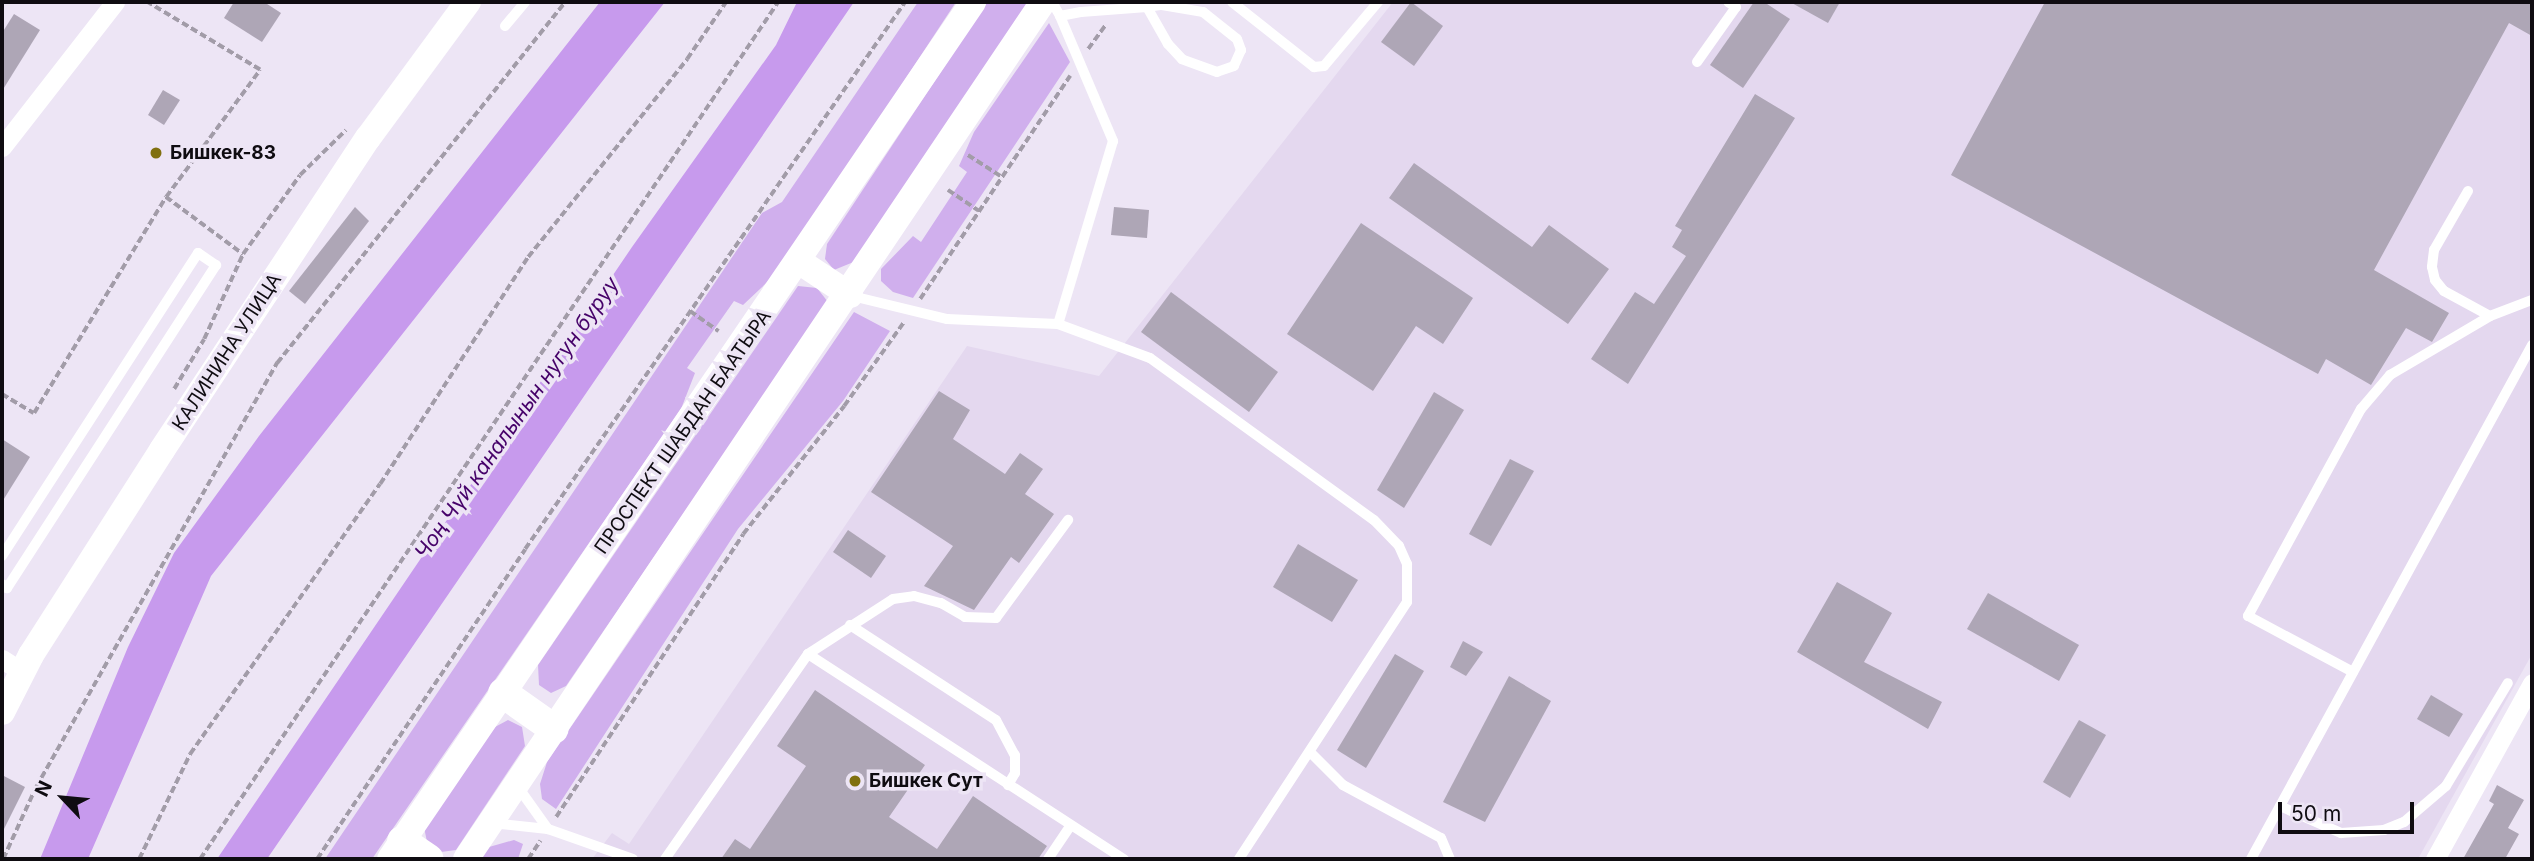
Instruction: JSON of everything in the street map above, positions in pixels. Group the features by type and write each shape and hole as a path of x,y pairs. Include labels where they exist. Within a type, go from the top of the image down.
{"main road":[{"name":"КАЛИНИНА УЛИЦА","path":"2,712 12,666 368,138 468,2"},
{"name":"ПРОСПЕКТ ШАБДАН БААТЫРА","path":"396,850 800,262 973,2"},
{"path":"466,859 850,295 1052,9"},
{"path":"800,262 850,295"},
{"path":"503,694 554,729"},
{"path":"396,850 429,859"}],"street":[{"path":"2,147 115,2"},
{"path":"2435,859 2532,682"}],"lane":[{"path":"505,26 525,2"},
{"path":"1052,2 1052,9 1111,128 1112,154 1058,324"},
{"path":"1232,2 1314,66 1324,66 1378,2"},
{"path":"1697,62 1736,7 1728,2"},
{"path":"1052,9 1116,9 1146,4 1203,12 1228,28 1241,50 1234,66 1217,72 1182,60 1146,4"},
{"path":"2468,191 2434,250 2432,267 2444,291 2490,316"},
{"path":"2,556 198,253 216,265 7,588 2,584"},
{"path":"850,295 911,313 1058,324 1150,358 1374,520 1399,547 1407,564 1407,602 1238,859"},
{"path":"2353,672 2248,616 2361,409 2390,375 2490,316 2532,300"},
{"path":"2250,859 2532,345"},
{"path":"665,859 808,654 893,599 914,596 941,603 965,617 996,618 1068,520"},
{"path":"850,625 996,720 1015,755 1015,773 1008,785"},
{"path":"808,654 1124,859"},
{"path":"2280,806 2341,833 2384,830 2404,822 2446,786 2508,683"},
{"path":"1310,752 1343,785 1441,838 1450,859"},
{"path":"517,785 548,829"},
{"path":"491,823 548,829 633,859"},
{"path":"1048,859 1070,826"}],"path":[{"path":"2,394 34,412 166,197 260,70 147,2"},
{"path":"3,859 36,787 278,363 565,2"},
{"path":"139,859 190,754 380,484 528,257 687,59 726,2"},
{"path":"200,859 778,2"},
{"path":"317,859 690,311 905,2"},
{"path":"528,859 743,534 844,406 911,313 1116,9"},
{"path":"166,197 243,254 300,176 349,126"},
{"path":"968,155 1002,177"},
{"path":"948,190 979,211"},
{"path":"690,311 719,331"}],"shaded area":[{"path":"918,2 956,2 779,271 743,305 734,301 687,368 695,373 681,409 372,859 325,859 762,213 782,202"},
{"path":"987,2 1028,2 856,261 834,270 825,259 827,244"},
{"path":"1393,2 2532,2 2532,654 2418,859 592,859 612,833 629,844 967,346 1099,376"},
{"path":"1049,23 1070,62 913,298 893,292 881,281 881,269 913,236 921,242 967,172 959,166 974,132"},
{"path":"798,286 817,288 828,302 566,686 551,693 539,685 538,665"},
{"path":"854,312 890,331 843,401 738,529 556,809 542,799 540,784 547,762"},
{"path":"508,720 522,727 525,746 456,850 441,852 427,842 424,827 495,727"},
{"path":"514,840 523,844 518,859 480,859 489,847"}],"water":[{"path":"600,2 665,2 211,576 88,859 40,859 128,647 174,553 259,436"},
{"name":"Чоң Чүй каналынын нугун буруу","path":"797,2 854,2 267,859 217,859 632,247 776,45"}],"building":[{"path":"234,2 264,2 281,13 262,42 224,18"},
{"path":"1411,2 1443,26 1414,66 1381,42"},
{"path":"1754,2 1764,2 1790,19 1743,88 1710,65"},
{"path":"1790,2 1840,2 1828,23"},
{"path":"2045,2 2532,2 2532,36 2509,23 2374,270 2449,313 2432,342 2406,328 2371,385 2326,359 2318,374 1951,175"},
{"path":"14,14 40,30 2,91 2,33"},
{"path":"163,90 180,100 164,125 148,115"},
{"path":"1755,94 1795,118 1628,384 1591,359 1635,292 1654,304 1686,256 1672,247 1682,230 1675,226"},
{"path":"1414,163 1532,247 1549,225 1609,269 1568,324 1389,198"},
{"path":"355,207 369,221 305,304 289,291"},
{"path":"1114,207 1149,210 1147,238 1111,235"},
{"path":"1361,223 1473,298 1443,344 1416,326 1373,391 1287,334"},
{"path":"1171,292 1278,372 1249,412 1141,332"},
{"path":"939,391 970,410 953,439 1005,474 1020,453 1043,469 1025,494 1054,514 1019,563 1011,557 974,610 924,586 953,546 871,492"},
{"path":"1434,392 1464,410 1404,508 1377,490"},
{"path":"2,439 30,457 2,502"},
{"path":"1510,459 1534,471 1491,546 1469,534"},
{"path":"848,530 886,556 871,578 833,552"},
{"path":"1298,544 1358,580 1332,622 1273,587"},
{"path":"1837,582 1892,613 1864,662 1942,702 1928,729 1797,652"},
{"path":"1988,593 2079,645 2059,681 1967,629"},
{"path":"1463,641 1483,652 1466,676 1450,667"},
{"path":"1395,654 1424,671 1366,768 1337,750"},
{"path":"1509,676 1551,701 1485,822 1443,802"},
{"name":"Бишкек Сут","path":"815,690 925,765 889,817 937,849 973,796 1047,846 1038,859 721,859 735,839 750,849 806,766 777,746"},
{"path":"2431,695 2463,714 2449,737 2417,719"},
{"path":"2079,720 2106,735 2070,798 2043,782"},
{"path":"2,775 25,787 2,833"},
{"path":"2497,785 2524,800 2508,828 2519,834 2505,859 2463,859 2494,804 2489,801"}],"place":[{"name":"Бишкек-83","path":"156,153"},
{"name":"Бишкек Сут","path":"855,781"}]}
